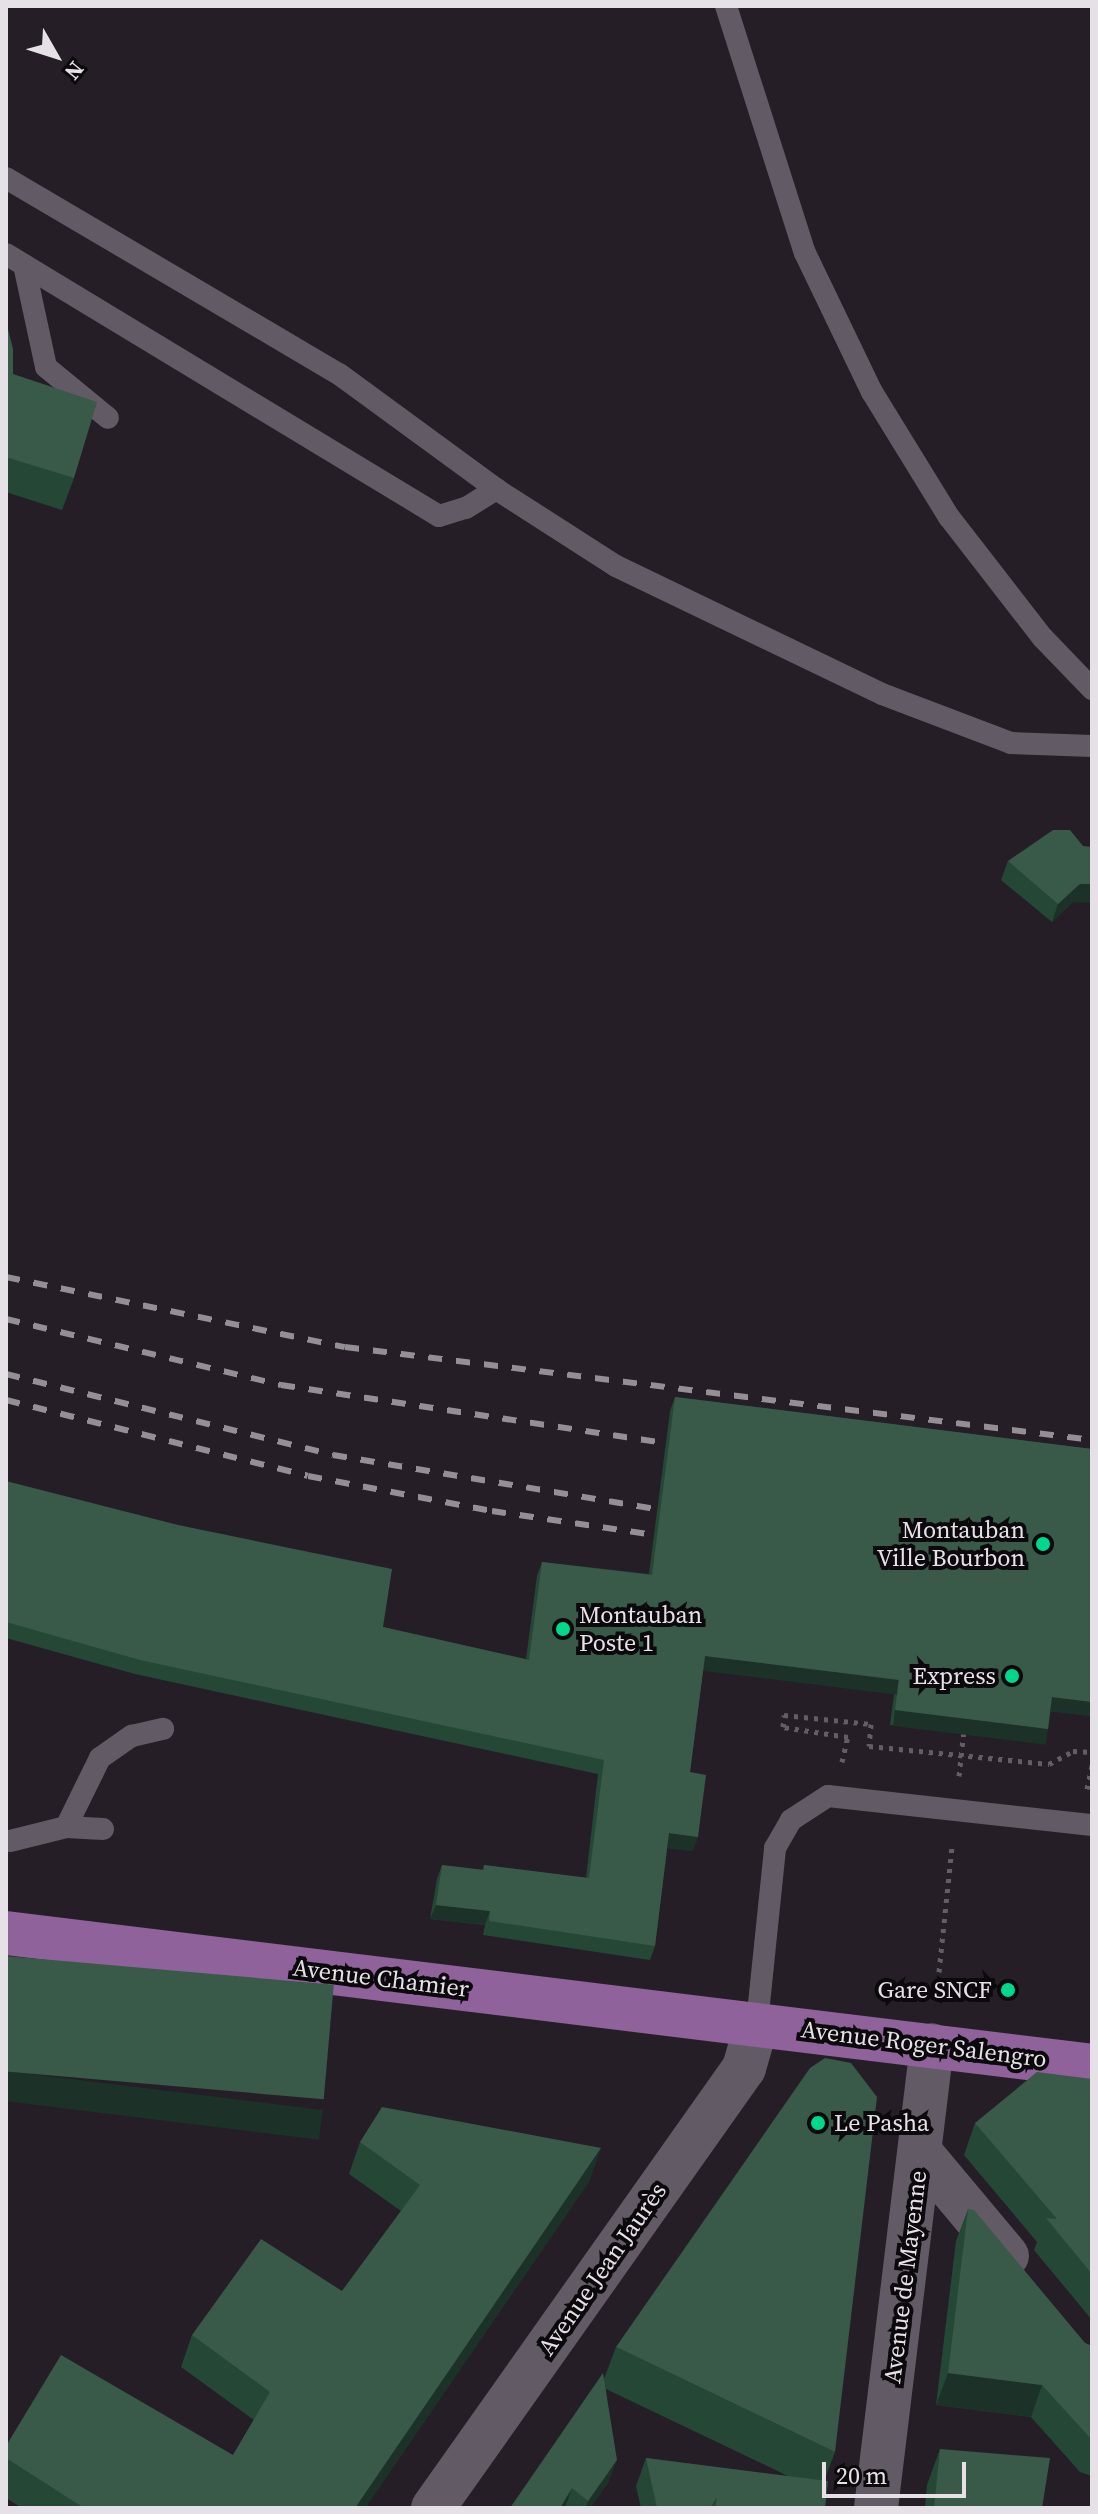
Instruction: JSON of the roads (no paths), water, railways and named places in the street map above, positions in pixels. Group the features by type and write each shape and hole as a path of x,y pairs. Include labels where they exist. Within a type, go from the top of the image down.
{"main road":[{"name":"Avenue Chamier","path":"6,1933 757,2023"},
{"name":"Avenue Roger Salengro","path":"757,2023 1092,2066"}],"street":[{"name":"Avenue Jean Jaurès","path":"433,2508 744,2068 757,2023"},
{"name":"Avenue de Mayenne","path":"876,2508 932,2045"},
{"path":"921,2153 1032,2286"}],"lane":[{"path":"726,6 805,253 872,392 949,517 1043,638 1092,689"},
{"path":"6,178 339,374 496,489 616,566 882,694 1011,743 1092,746"},
{"path":"15,259 439,516 466,508 496,489"},
{"path":"15,259 46,367 108,418"},
{"path":"66,1827 100,1758 132,1736 163,1729"},
{"path":"757,2023 775,1848 791,1820 828,1796 1092,1825"},
{"path":"7,1845 66,1827 103,1829"}],"railway":[{"path":"6,1277 345,1347 1092,1440"},
{"path":"6,1319 281,1385 689,1447"},
{"path":"6,1374 333,1455 679,1513"},
{"path":"6,1400 308,1476 492,1511 675,1538"}],"place":[{"name":"Montauban Ville Bourbon","path":"1043,1544"},
{"name":"Montauban Poste 1","path":"563,1629"},
{"name":"Express","path":"1012,1676"},
{"name":"Gare SNCF","path":"1008,1990"},
{"name":"Le Pasha","path":"818,2123"}]}
